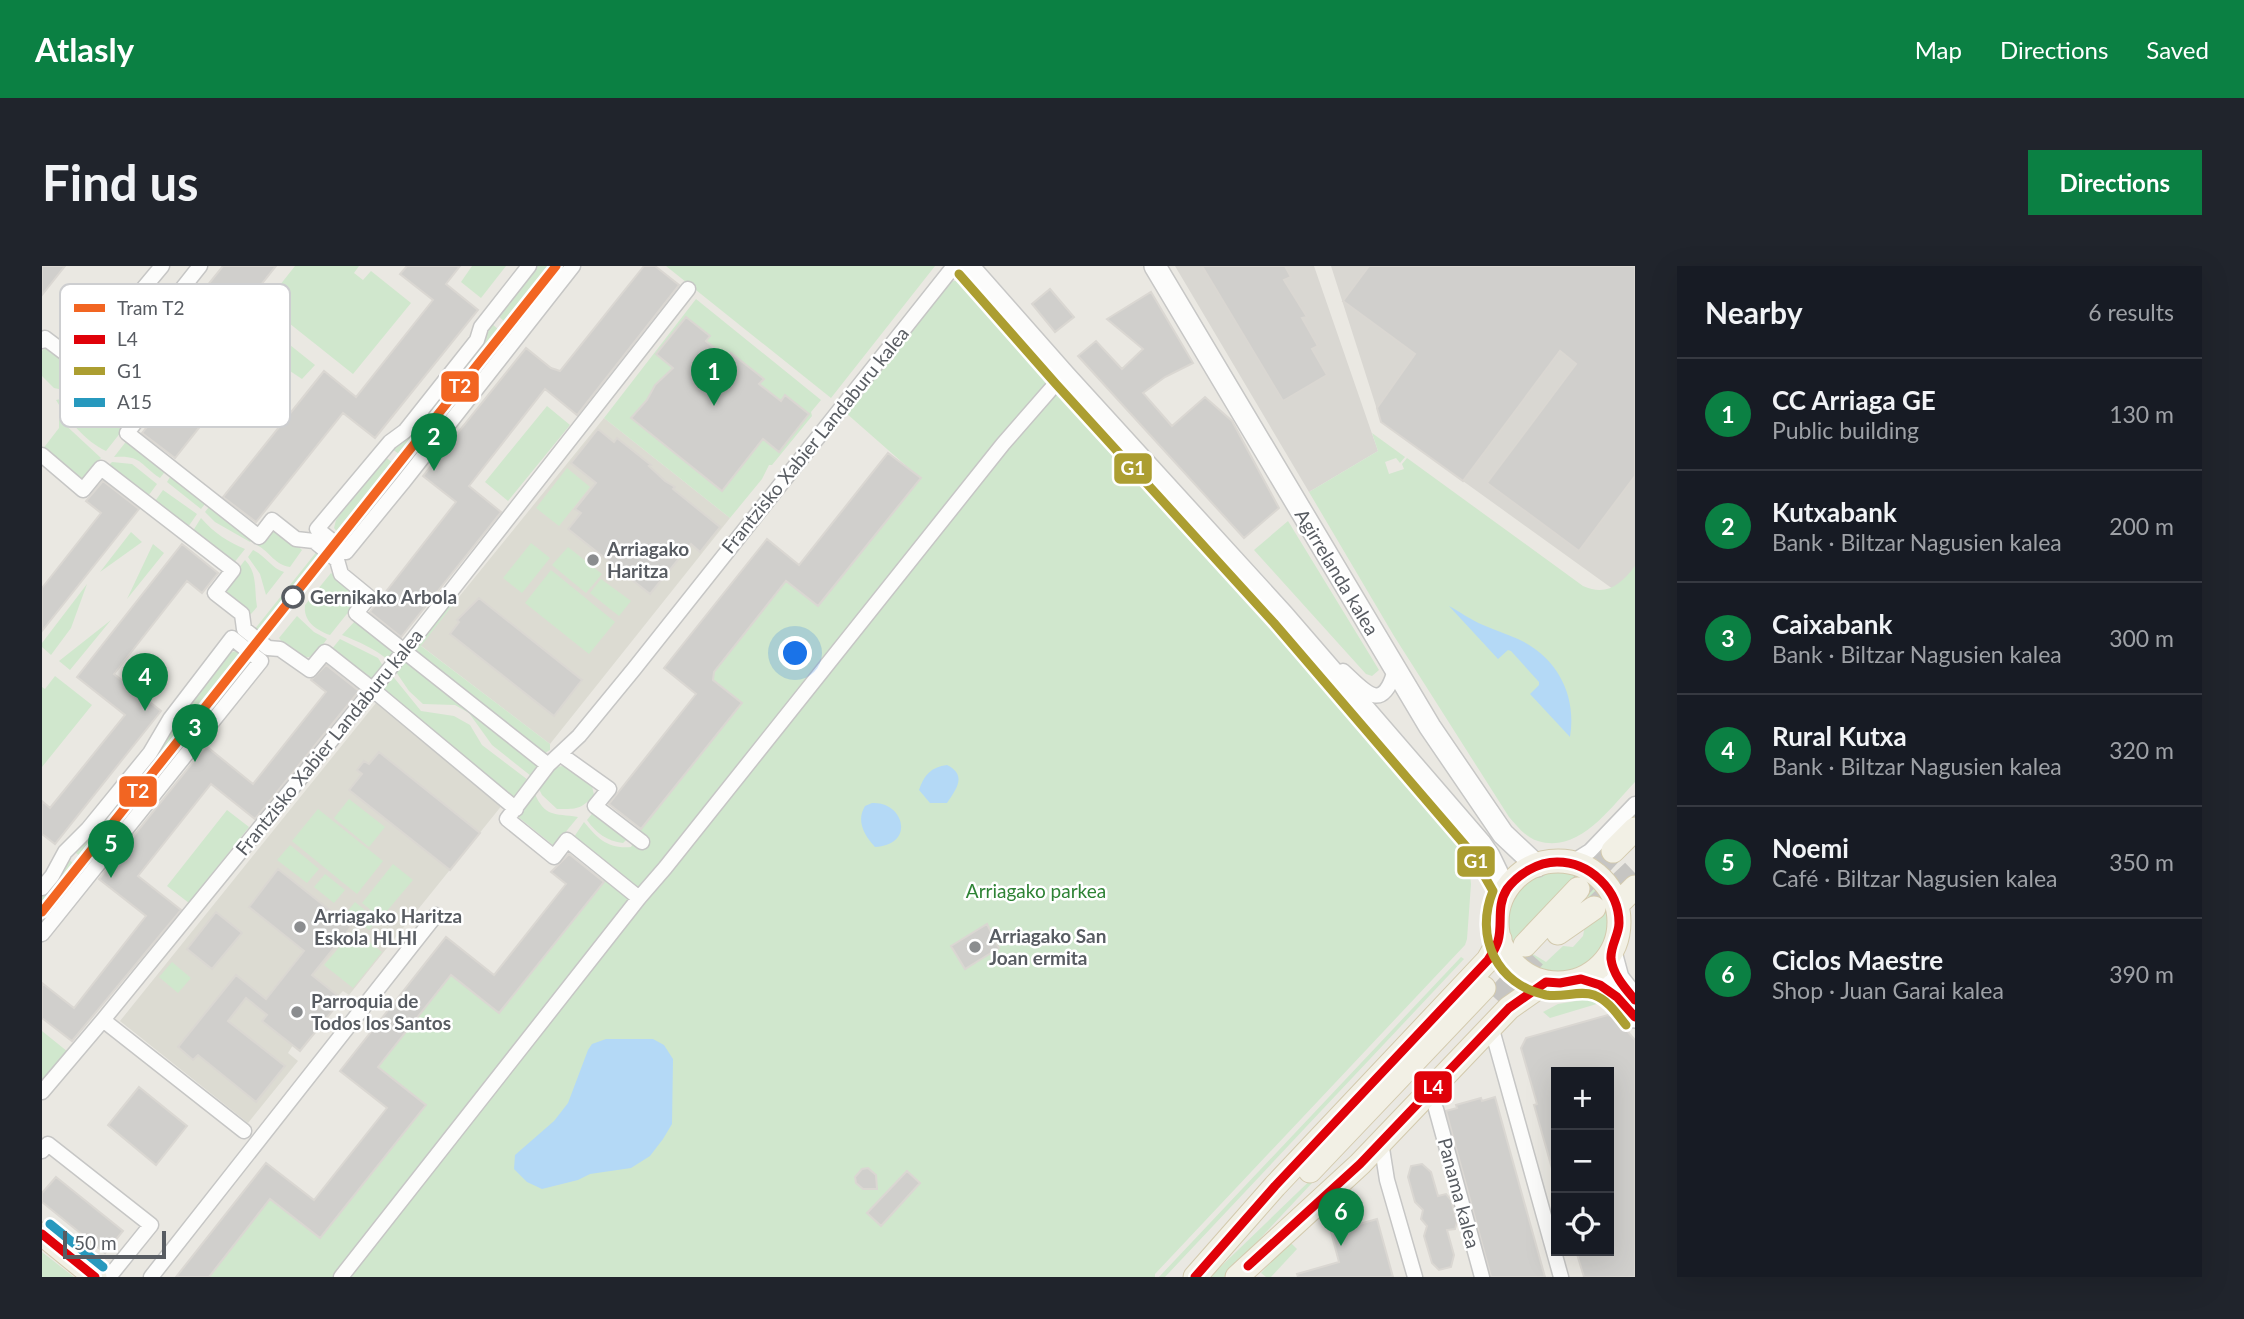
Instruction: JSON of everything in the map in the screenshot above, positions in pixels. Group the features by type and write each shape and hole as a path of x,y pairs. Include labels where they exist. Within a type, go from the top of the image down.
{"main road":[{"path":"968,266 1292,625 1480,843 1506,891"},
{"name":"Agirrelanda kalea","path":"1155,266 1430,727 1503,834 1537,866"},
{"path":"1605,903 1618,934 1611,952 1598,968 1581,979 1560,983 1546,982 1517,967 1506,954 1497,923 1500,906 1506,891 1520,876 1548,863 1571,863 1586,868 1610,890 1605,903 1541,944 1579,920 1605,903 1629,866 1635,829"},
{"path":"1197,1277 1275,1186 1482,966 1500,939"},
{"path":"1611,952 1618,978 1635,1000"},
{"path":"1581,979 1606,987 1635,1017"},
{"path":"1237,1277 1360,1164 1518,1000 1546,982"},
{"path":"1197,1277 1490,993 1237,1277"},
{"path":"42,1234 94,1277"}],"street":[{"path":"149,284 162,266"},
{"path":"186,284 200,266"},
{"path":"529,266 481,327 477,340 405,431 390,442 317,528 346,552 573,266"},
{"name":"Frantzisko Xabier Landaburu kalea","path":"516,809 548,765 579,736 954,266"},
{"name":"Frantzisko Xabier Landaburu kalea","path":"42,1092 404,650 688,289"},
{"path":"42,341 45,338 60,349"},
{"path":"341,1277 639,898 986,465 1058,381"},
{"path":"132,427 127,433 259,537 272,520 296,539 314,541 337,560 341,574 369,597 356,613 548,765"},
{"path":"42,455 83,490 101,468 233,570 215,593 242,614 244,629 268,648 280,649 310,670 325,652 516,809 507,819 554,857 567,840 639,898"},
{"path":"1292,625 1368,694 1374,696 1384,693 1390,687 1395,670"},
{"path":"42,888 65,852 88,829 150,753 170,719 232,638 261,661 42,934"},
{"path":"560,754 608,789 595,806 642,842"},
{"path":"1571,863 1590,851 1635,804"},
{"path":"151,1277 436,915"},
{"path":"103,1020 244,1131"},
{"path":"1492,1026 1561,1277"},
{"name":"Panama kalea","path":"1436,1109 1482,1277"},
{"path":"1381,1142 1387,1180 1415,1277"},
{"path":"42,1151 48,1144 151,1225 109,1277"}],"shaded area":[{"path":"1175,266 1314,266 1378,451 1309,492"},
{"path":"1331,266 1635,266 1635,583 1624,597 1381,422"},
{"name":"Arriagako Haritza","path":"604,418 730,518 550,744 420,645"},
{"name":"Arriagako Haritza Eskola HLHI","path":"376,703 503,804 349,995 343,991 338,996 305,969 292,966 258,1008 267,1015 263,1021 293,1045 288,1053 298,1061 248,1123 120,1021"}],"green space":[{"path":"295,266 359,266 354,273 363,280 371,271 411,303 353,374 290,324 290,284 281,284"},
{"path":"472,266 506,266 481,298 461,282"},
{"path":"537,266 565,266 514,330 497,315"},
{"path":"666,266 935,266 831,398"},
{"name":"Arriagako parkea","path":"958,280 964,282 1467,847 1455,857 1470,874 1465,945 1155,1277 209,1277 270,1199 320,1238 426,1105 378,1067 451,975 499,1013 609,872 572,840 584,822 604,842 631,847 639,832 741,703 709,677 786,581 818,606 920,478 846,413 945,287"},
{"path":"696,299 821,400 811,412 812,416 772,465 769,465 762,479 730,518 604,418"},
{"path":"491,323 508,338 486,358 419,442 409,461 392,449"},
{"path":"290,345 315,365 302,379 290,371"},
{"path":"46,346 60,357 60,389 54,388 42,376 42,351"},
{"path":"547,406 570,425 508,501 485,482"},
{"path":"59,419 60,427 68,427 101,458 79,482 42,450 59,428"},
{"path":"76,427 125,427 106,451 91,442"},
{"path":"1372,433 1405,457 1400,463 1396,458 1385,462 1389,474 1404,469 1402,464 1407,458 1583,586 1599,590 1613,587 1635,566 1635,782 1605,815 1580,835 1553,843 1538,841 1526,834 1509,817 1394,636 1309,492 1378,451"},
{"path":"128,439 167,469 160,478 135,459 114,457"},
{"path":"384,456 402,470 354,531 347,536 340,535 334,528 336,520"},
{"path":"112,462 132,464 157,484 146,499 107,467"},
{"path":"567,468 590,487 559,526 536,508"},
{"path":"172,474 208,500 201,509 167,482"},
{"path":"163,490 197,514 186,530 153,504"},
{"path":"212,503 255,537 250,542 215,522 205,512"},
{"path":"201,518 222,536 245,549 233,564 191,534"},
{"path":"1288,521 1379,670 1372,676 1366,674 1254,550"},
{"path":"131,532 142,542 100,572"},
{"path":"281,532 302,550 290,567 280,564 257,545 267,533"},
{"path":"531,543 550,558 522,593 503,578"},
{"path":"153,544 164,553 127,599"},
{"path":"568,547 602,574 586,593 552,565"},
{"path":"253,550 284,572 266,595 260,574 248,557"},
{"path":"318,550 328,558 263,638 254,630"},
{"path":"245,560 252,570 255,582 257,607 251,614 247,614 224,591"},
{"path":"551,570 615,622 589,654 525,603"},
{"path":"331,573 357,596 354,605 330,635 308,620 305,605"},
{"path":"601,579 631,601 619,616 590,593"},
{"path":"87,584 71,628 51,655 42,647 42,643"},
{"path":"451,598 455,602 421,646 550,744 550,750 540,753 410,649"},
{"path":"297,616 314,632 327,639 312,656 298,655 279,638"},
{"path":"111,620 70,670 59,661"},
{"path":"356,620 395,652 388,660 342,635"},
{"path":"340,639 378,658 383,666 369,682 331,650"},
{"path":"235,651 245,657 245,668 194,732 178,718 229,654"},
{"path":"403,661 412,662 541,763 531,776 492,745 469,713 455,705 423,704 409,691 394,669"},
{"path":"391,674 421,711 454,716 470,725 482,745 528,780 513,798 378,691"},
{"path":"55,676 92,705 42,767 42,687 45,689"},
{"path":"170,727 187,741 172,754 102,842 90,863 73,851"},
{"path":"564,766 585,775 593,788 594,795 578,808 557,809 542,795 537,785 553,767"},
{"path":"534,792 542,806 551,813 578,817 554,846 517,816"},
{"path":"349,799 385,827 369,847 334,818"},
{"path":"318,809 383,861 357,894 292,841"},
{"path":"227,810 249,827 189,903 167,886"},
{"path":"595,810 629,837 623,843 598,832 587,820"},
{"path":"290,845 319,869 307,883 277,860"},
{"path":"67,858 80,869 42,917 42,896 57,878"},
{"path":"393,864 413,880 381,918 362,903"},
{"path":"1555,872 1568,874 1591,885 1606,904 1609,928 1606,941 1593,961 1583,968 1572,973 1548,975 1529,967 1516,953 1509,934 1508,914 1515,896 1531,881","holes":["1586,894 1590,899 1583,936 1573,947 1563,946 1546,962 1528,951"]},
{"path":"325,874 345,890 334,903 314,887"},
{"path":"355,902 377,920 369,930 347,912"},
{"path":"354,930 382,952 353,988 324,965"},
{"path":"1461,957 1464,959 1165,1277 1159,1277"},
{"path":"172,962 191,978 178,993 159,977"},
{"path":"1588,999 1600,1003 1550,1018 1543,1012 1558,1004"},
{"path":"42,1031 73,1056 42,1092"},
{"path":"1327,1167 1224,1277 1210,1277"},
{"path":"1290,1242 1297,1249 1271,1277 1261,1273"},
{"path":"42,1252 74,1277 42,1277"}],"water":[{"path":"1449,606 1479,623 1518,639 1544,656 1567,692 1570,737 1530,694 1539,682 1511,651 1508,650 1498,659"},
{"path":"947,765 957,773 957,787 947,803 930,803 919,790 921,785 932,770"},
{"path":"872,803 883,804 892,809 901,824 901,832 896,839 875,847 861,822 865,806"},
{"path":"606,1039 653,1039 664,1045 673,1059 672,1124 650,1156 631,1168 590,1174 578,1180 542,1189 527,1182 514,1169 515,1155 554,1121 568,1103 588,1050 592,1044"}],"building":[{"path":"42,266 65,266 42,295"},
{"path":"223,266 276,266 262,284 208,284"},
{"path":"407,266 460,266 446,284 478,310 375,438 343,413 256,522 223,497 279,427 290,427 290,413 324,371 356,397 433,300 400,274"},
{"path":"644,266 655,266 679,285 577,415 545,389 469,486 501,512 401,637 370,612 456,502 423,476 526,348 551,368 560,371"},
{"path":"1202,266 1285,266 1291,277 1284,280 1307,317 1302,318 1318,346 1312,349 1327,375 1283,401"},
{"path":"1369,266 1635,266 1635,476 1579,551 1487,483 1576,364 1560,351 1463,481 1381,422 1377,408 1415,354 1343,301"},
{"path":"1050,289 1074,317 1055,332 1032,304"},
{"path":"1151,292 1193,363 1165,377 1143,393 1172,426 1205,397 1232,421 1279,508 1244,538 1078,356 1096,341 1122,369 1143,349 1107,319"},
{"path":"686,317 710,336 706,341 727,358 731,353 764,379 759,384 781,401 785,395 809,414 779,452 763,439 722,491 631,418 647,400 655,385 673,368 656,354"},
{"path":"147,427 200,427 175,458 142,433"},
{"path":"598,429 614,442 617,438 651,465 649,466 665,481 675,487 673,489 720,527 700,552 691,544 650,594 568,529 581,513 575,509 596,483 571,463"},
{"path":"888,453 921,478 818,606 786,581 714,672 713,680 742,703 641,829 609,804 696,694 664,668 767,539 799,565"},
{"path":"103,481 139,509 42,631 42,588 101,513 86,501"},
{"path":"182,544 218,573 202,593 187,581 114,674 161,711 55,844 42,834 42,801 50,808 125,715 77,677"},
{"path":"479,598 582,680 554,716 450,634 459,622 457,620"},
{"path":"326,665 359,691 255,819 211,784 138,876 181,910 72,1041 42,1018 42,983 74,1008 146,916 99,879 206,746 253,784 326,692 311,680"},
{"path":"379,752 480,833 450,870 349,790 362,774 357,770 364,761 369,764"},
{"path":"569,854 604,882 499,1013 451,975 378,1067 426,1105 320,1238 270,1199 209,1277 176,1277 266,1163 314,1200 387,1108 340,1071 446,937 494,975 566,884 551,872"},
{"path":"278,869 351,927 312,975 342,999 300,1051 262,1021 267,1015 246,998 228,1021 285,1066 256,1102 198,1055 193,1060 178,1047 236,975 266,999 304,951 249,907"},
{"path":"216,912 242,933 212,969 187,949"},
{"name":"Arriagako San Joan ermita","path":"987,924 999,948 965,969 951,946"},
{"path":"1608,1015 1615,1017 1635,1040 1635,1277 1584,1277 1578,1256 1614,1256 1614,1067 1551,1067 1551,1165 1521,1048 1526,1038"},
{"path":"139,1087 187,1126 156,1165 108,1125"},
{"path":"1495,1097 1545,1277 1491,1277 1446,1111 1457,1108 1456,1105"},
{"path":"1422,1164 1431,1172 1438,1196 1446,1194 1451,1200 1457,1222 1455,1229 1447,1230 1454,1255 1451,1267 1439,1270 1432,1263 1424,1236 1427,1226 1421,1219 1423,1210 1415,1202 1408,1177 1411,1166"},
{"path":"868,1168 876,1175 877,1189 863,1189 856,1183 855,1177 862,1169"},
{"path":"907,1171 920,1183 881,1226 867,1213"},
{"path":"56,1177 123,1231 105,1253 42,1202 42,1193"},
{"path":"1377,1219 1393,1277 1298,1277 1297,1274 1339,1262 1331,1232"}],"tunnel":[{"path":"1578,889 1613,851"},
{"path":"1594,908 1633,871"},
{"path":"1496,999 1536,955"}],"tram line":[{"name":"T2","path":"42,912 556,266"}],"transit line":[{"name":"G1","path":"959,274 1274,623 1470,851 1493,891 1486,925 1494,956 1503,970 1529,990 1546,995 1583,993 1599,997 1626,1025"},
{"name":"L4","path":"1195,1277 1275,1186 1488,960 1498,941 1504,895 1523,874 1543,864 1557,862 1581,867 1600,880 1608,889 1618,911 1619,927 1612,950 1612,965 1620,981 1635,1000"},
{"name":"L4","path":"1248,1266 1360,1164 1509,1008 1546,982 1560,983 1581,979 1600,985 1617,997 1635,1017"},
{"name":"A15","path":"50,1224 103,1267"},
{"name":"L4","path":"42,1234 95,1277"}],"place":[{"name":"CC Arriaga GE","path":"714,406"},
{"name":"Kutxabank","path":"434,471"},
{"name":"Arriagako Haritza","path":"593,560"},
{"name":"Gernikako Arbola","path":"293,597"},
{"name":"Rural Kutxa","path":"145,711"},
{"name":"Caixabank","path":"195,762"},
{"name":"Noemi","path":"111,878"},
{"name":"Arriagako Haritza Eskola HLHI","path":"300,927"},
{"name":"Arriagako San Joan ermita","path":"975,947"},
{"name":"Parroquia de Todos los Santos","path":"297,1012"},
{"name":"Ciclos Maestre","path":"1341,1246"}]}
